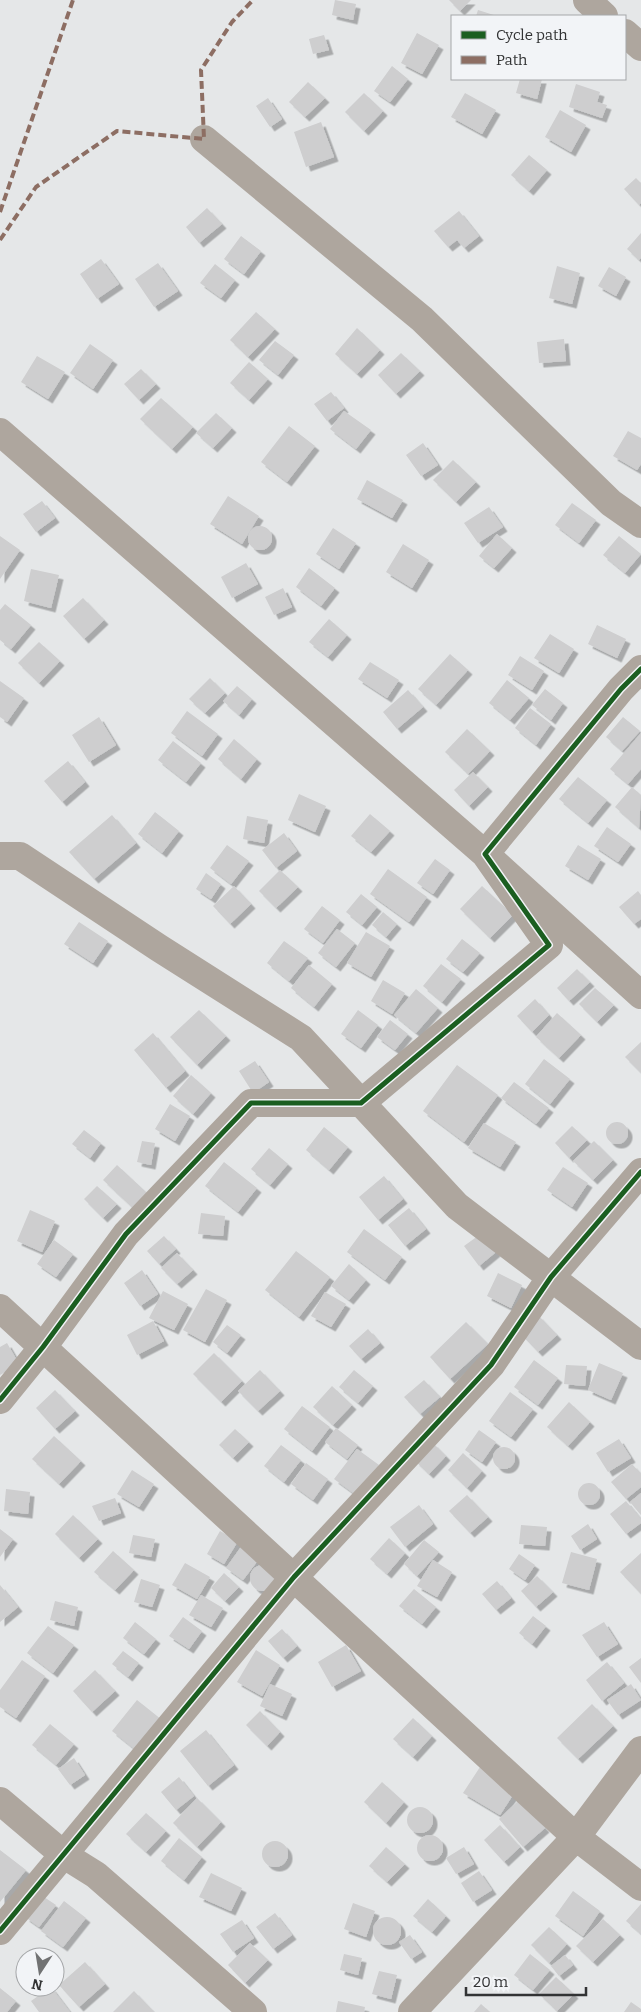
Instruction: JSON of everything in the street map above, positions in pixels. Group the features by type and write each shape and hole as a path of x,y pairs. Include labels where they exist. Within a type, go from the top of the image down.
{"street":[{"path":"587,0 603,15"},
{"path":"626,34 641,47"},
{"path":"204,139 422,319 611,503 641,524"},
{"path":"0,432 485,854 641,995"},
{"path":"485,854 621,689 641,669"},
{"path":"0,1400 43,1347 126,1234 251,1103 361,1104 549,945 485,854"},
{"path":"0,856 20,856 301,1038 457,1206 641,1346"},
{"path":"0,1931 294,1577 491,1366 551,1278 641,1172"},
{"path":"0,1308 576,1837 641,1887"},
{"path":"412,2012 576,1837 641,1750"},
{"path":"0,1801 64,1855 96,1875 253,2012"}],"building":[{"path":"335,0 356,4 353,20 332,15"},
{"path":"449,0 471,0 460,11"},
{"path":"478,10 494,15 476,15"},
{"path":"417,33 439,45 422,74 401,63"},
{"path":"324,35 329,50 313,54 309,39"},
{"path":"392,66 408,79 390,102 374,91"},
{"path":"520,80 542,80 537,99 516,93"},
{"path":"308,82 325,98 305,117 289,102"},
{"path":"576,84 600,92 597,102 607,105 602,118 569,107"},
{"path":"364,93 383,111 364,131 345,112"},
{"path":"465,93 496,110 482,134 451,117"},
{"path":"268,98 282,119 270,127 256,106"},
{"path":"560,110 586,125 571,152 545,137"},
{"path":"321,122 334,157 306,167 294,132"},
{"path":"529,155 547,170 529,191 511,175"},
{"path":"636,178 641,183 641,203 639,205 624,189"},
{"path":"207,208 222,224 199,243 186,227"},
{"path":"459,211 479,236 464,248 457,240 448,247 434,231"},
{"path":"641,233 641,258 639,260 627,249"},
{"path":"241,236 261,251 244,274 224,259"},
{"path":"101,259 119,284 97,299 80,274"},
{"path":"158,263 178,291 154,307 135,279"},
{"path":"215,264 235,280 221,298 200,283"},
{"path":"557,266 580,273 572,304 549,298"},
{"path":"609,267 626,277 616,296 598,286"},
{"path":"256,312 275,329 248,357 230,340"},
{"path":"357,328 380,350 357,374 335,354"},
{"path":"564,339 566,361 539,363 537,342"},
{"path":"275,341 294,355 278,375 259,360"},
{"path":"90,344 113,360 93,389 70,373"},
{"path":"401,353 420,371 396,394 378,375"},
{"path":"37,356 65,372 48,399 21,382"},
{"path":"249,362 268,379 249,400 230,383"},
{"path":"141,369 156,384 139,400 124,384"},
{"path":"331,392 344,408 327,421 314,404"},
{"path":"161,398 193,427 172,449 140,419"},
{"path":"344,411 371,430 356,449 330,429"},
{"path":"216,413 232,428 213,448 196,433"},
{"path":"289,426 315,446 287,482 261,462"},
{"path":"628,431 641,438 641,464 637,470 613,456"},
{"path":"423,443 438,465 421,476 406,455"},
{"path":"453,460 476,482 456,502 433,480"},
{"path":"367,480 403,500 392,518 357,499"},
{"path":"228,496 259,516 242,544 210,524"},
{"path":"42,501 55,518 36,532 23,514"},
{"path":"572,503 596,520 579,543 555,525"},
{"path":"489,507 503,527 478,543 464,523"},
{"path":"260,526 268,530 272,538 268,546 260,550 252,546 248,538 252,530"},
{"path":"333,528 356,543 339,569 316,554"},
{"path":"497,534 512,548 494,568 479,556"},
{"path":"0,536 20,550 0,579"},
{"path":"619,536 641,554 625,573 603,555"},
{"path":"403,544 429,560 412,588 386,572"},
{"path":"246,563 258,584 232,598 221,577"},
{"path":"309,568 335,588 321,606 296,587"},
{"path":"31,569 59,575 51,608 24,601"},
{"path":"283,588 292,607 274,615 265,597"},
{"path":"83,598 104,620 84,639 63,616"},
{"path":"5,604 31,625 11,649 0,640 0,610"},
{"path":"329,619 347,635 328,657 309,642"},
{"path":"597,625 626,639 617,658 588,644"},
{"path":"550,634 574,649 559,673 534,658"},
{"path":"39,642 60,661 39,683 18,663"},
{"path":"450,654 468,670 436,705 418,689"},
{"path":"520,656 544,671 532,690 508,675"},
{"path":"370,662 399,680 387,698 358,679"},
{"path":"210,678 225,693 205,713 189,699"},
{"path":"507,680 529,698 510,720 489,703"},
{"path":"0,681 24,698 7,722 0,717"},
{"path":"237,686 252,699 239,715 223,701"},
{"path":"545,689 563,703 551,720 532,705"},
{"path":"408,690 423,707 397,729 383,712"},
{"path":"530,708 551,724 536,745 515,728"},
{"path":"187,711 218,734 202,756 171,733"},
{"path":"99,717 116,745 89,762 72,735"},
{"path":"623,717 640,731 622,751 606,737"},
{"path":"467,729 490,751 468,774 445,752"},
{"path":"641,733 641,769 628,784 610,769"},
{"path":"234,739 257,759 241,779 218,759"},
{"path":"173,741 201,763 186,782 158,760"},
{"path":"68,761 85,782 62,802 44,781"},
{"path":"473,772 488,787 469,806 454,790"},
{"path":"578,777 607,800 588,823 559,799"},
{"path":"632,787 641,795 639,828 615,807"},
{"path":"299,794 326,806 315,832 288,820"},
{"path":"155,812 179,831 162,853 138,834"},
{"path":"370,814 390,831 371,852 351,836"},
{"path":"112,815 136,843 94,879 69,852"},
{"path":"247,816 268,820 264,843 243,839"},
{"path":"607,827 631,844 618,862 594,846"},
{"path":"284,833 297,851 276,868 262,850"},
{"path":"227,845 249,861 231,884 210,868"},
{"path":"578,845 601,859 588,880 565,866"},
{"path":"435,859 450,870 433,894 417,883"},
{"path":"388,869 427,897 409,922 370,894"},
{"path":"280,870 298,887 276,908 259,891"},
{"path":"206,873 221,884 211,899 196,889"},
{"path":"234,886 251,904 230,924 213,906"},
{"path":"482,886 513,915 490,938 460,909"},
{"path":"638,891 641,895 641,919 634,924 619,907"},
{"path":"361,894 377,907 362,925 346,912"},
{"path":"322,906 340,920 323,943 304,929"},
{"path":"383,912 397,924 386,937 372,925"},
{"path":"79,922 108,941 93,963 64,944"},
{"path":"337,929 355,943 336,967 318,953"},
{"path":"366,932 390,946 371,977 347,963"},
{"path":"462,939 480,953 463,972 446,959"},
{"path":"284,941 308,958 289,981 267,963"},
{"path":"441,964 461,979 442,1002 423,986"},
{"path":"309,965 332,984 314,1007 291,988"},
{"path":"577,969 590,982 569,1001 557,988"},
{"path":"383,980 405,993 392,1014 371,1001"},
{"path":"595,988 614,1005 597,1022 579,1004"},
{"path":"416,989 438,1008 416,1033 394,1015"},
{"path":"535,999 549,1015 532,1032 517,1016"},
{"path":"199,1010 226,1036 197,1065 170,1037"},
{"path":"358,1010 378,1025 361,1048 341,1034"},
{"path":"557,1013 581,1035 559,1058 536,1037"},
{"path":"390,1020 408,1034 395,1050 377,1037"},
{"path":"153,1033 185,1071 166,1088 134,1050"},
{"path":"641,1042 641,1073 625,1057"},
{"path":"544,1059 570,1079 550,1104 525,1084"},
{"path":"255,1061 269,1082 253,1093 239,1071"},
{"path":"457,1065 498,1095 464,1142 423,1111"},
{"path":"191,1075 211,1093 193,1114 173,1096"},
{"path":"514,1082 549,1108 536,1124 501,1098"},
{"path":"170,1104 190,1116 175,1141 155,1129"},
{"path":"617,1122 625,1125 628,1133 625,1141 617,1144 609,1141 606,1133 609,1125"},
{"path":"484,1123 516,1142 500,1167 468,1148"},
{"path":"572,1126 587,1140 569,1158 555,1143"},
{"path":"324,1127 348,1147 329,1170 306,1150"},
{"path":"84,1130 101,1143 90,1158 72,1144"},
{"path":"142,1141 155,1143 151,1165 137,1162"},
{"path":"594,1141 613,1160 593,1180 573,1161"},
{"path":"269,1148 288,1164 270,1185 251,1169"},
{"path":"224,1162 257,1188 238,1212 205,1186"},
{"path":"117,1165 147,1193 133,1208 103,1180"},
{"path":"563,1167 588,1183 572,1207 547,1190"},
{"path":"384,1176 403,1199 378,1220 359,1197"},
{"path":"97,1186 117,1204 103,1218 84,1199"},
{"path":"409,1208 426,1229 405,1246 388,1225"},
{"path":"30,1210 55,1221 42,1252 17,1241"},
{"path":"201,1213 225,1216 223,1236 198,1234"},
{"path":"364,1229 402,1257 385,1280 347,1252"},
{"path":"482,1233 496,1252 479,1266 464,1246"},
{"path":"164,1236 176,1249 159,1264 147,1251"},
{"path":"54,1240 73,1254 56,1277 37,1264"},
{"path":"296,1251 330,1277 299,1317 265,1290"},
{"path":"177,1253 193,1270 177,1284 161,1268"},
{"path":"349,1264 366,1280 349,1300 331,1286"},
{"path":"142,1270 158,1294 140,1306 124,1283"},
{"path":"498,1273 522,1285 511,1308 487,1296"},
{"path":"206,1289 227,1300 205,1342 183,1330"},
{"path":"163,1291 188,1304 174,1330 149,1318"},
{"path":"325,1292 346,1304 331,1327 311,1316"},
{"path":"538,1315 557,1335 538,1352 519,1332"},
{"path":"153,1321 164,1341 137,1355 127,1335"},
{"path":"466,1322 488,1344 450,1379 430,1357"},
{"path":"227,1325 241,1335 227,1353 213,1342"},
{"path":"368,1329 380,1343 361,1359 349,1346"},
{"path":"7,1343 19,1364 0,1375 0,1347"},
{"path":"214,1353 242,1381 221,1402 193,1374"},
{"path":"534,1360 558,1378 538,1405 514,1387"},
{"path":"599,1363 623,1373 611,1400 588,1390"},
{"path":"566,1365 587,1366 585,1386 564,1384"},
{"path":"260,1370 280,1391 258,1411 238,1391"},
{"path":"354,1370 373,1386 358,1403 339,1387"},
{"path":"424,1380 440,1397 420,1414 404,1397"},
{"path":"332,1386 352,1405 333,1425 313,1407"},
{"path":"55,1390 75,1411 55,1429 36,1408"},
{"path":"510,1392 533,1409 511,1437 489,1421"},
{"path":"569,1402 590,1422 568,1446 547,1427"},
{"path":"302,1406 330,1427 312,1451 284,1429"},
{"path":"336,1428 358,1445 347,1459 325,1442"},
{"path":"235,1429 249,1442 233,1458 219,1445"},
{"path":"479,1430 496,1442 482,1462 465,1450"},
{"path":"54,1436 81,1461 59,1484 32,1459"},
{"path":"619,1439 631,1458 608,1472 596,1453"},
{"path":"433,1443 446,1456 429,1474 415,1461"},
{"path":"281,1445 301,1460 284,1482 264,1466"},
{"path":"504,1447 512,1450 515,1458 512,1466 504,1469 496,1466 493,1458 496,1450"},
{"path":"357,1449 379,1465 356,1495 334,1479"},
{"path":"463,1453 482,1471 467,1488 448,1470"},
{"path":"306,1463 328,1479 313,1500 291,1484"},
{"path":"632,1464 641,1474 641,1487 626,1499 611,1482"},
{"path":"132,1470 154,1484 139,1507 117,1494"},
{"path":"585,1483 593,1483 600,1490 600,1498 593,1505 585,1505 578,1498 578,1490"},
{"path":"6,1489 30,1492 28,1514 4,1511"},
{"path":"641,1493 641,1515 630,1502"},
{"path":"467,1495 488,1517 470,1533 449,1511"},
{"path":"115,1498 121,1513 99,1521 92,1506"},
{"path":"626,1501 641,1519 641,1523 626,1534 610,1514"},
{"path":"419,1505 433,1524 405,1547 390,1527"},
{"path":"73,1515 98,1539 79,1558 55,1534"},
{"path":"588,1524 597,1539 580,1550 571,1536"},
{"path":"521,1525 547,1527 545,1546 519,1544"},
{"path":"0,1529 13,1539 0,1557"},
{"path":"220,1531 238,1541 224,1564 207,1554"},
{"path":"133,1535 155,1539 151,1557 129,1553"},
{"path":"389,1538 405,1553 387,1574 370,1559"},
{"path":"424,1540 439,1552 417,1576 404,1564"},
{"path":"241,1547 259,1559 243,1580 226,1568"},
{"path":"113,1551 134,1570 115,1590 94,1572"},
{"path":"571,1552 597,1559 589,1590 562,1583"},
{"path":"641,1553 641,1594 620,1572"},
{"path":"519,1554 535,1565 525,1580 509,1569"},
{"path":"433,1560 452,1572 437,1597 417,1586"},
{"path":"185,1563 210,1577 197,1599 172,1585"},
{"path":"263,1565 272,1569 276,1578 272,1587 263,1591 254,1587 250,1578 254,1569"},
{"path":"224,1573 239,1587 225,1601 211,1588"},
{"path":"537,1576 553,1592 536,1607 521,1591"},
{"path":"141,1579 160,1585 152,1607 134,1602"},
{"path":"497,1581 511,1598 496,1610 482,1594"},
{"path":"0,1585 18,1607 0,1622"},
{"path":"414,1589 436,1607 422,1624 399,1606"},
{"path":"201,1595 223,1608 211,1627 189,1615"},
{"path":"55,1601 78,1607 74,1626 50,1620"},
{"path":"533,1616 546,1626 532,1644 519,1633"},
{"path":"183,1617 202,1631 189,1649 169,1636"},
{"path":"135,1622 156,1639 144,1654 123,1638"},
{"path":"604,1622 618,1644 597,1657 582,1635"},
{"path":"48,1626 74,1645 53,1673 27,1653"},
{"path":"282,1629 297,1646 283,1658 268,1641"},
{"path":"346,1645 361,1671 332,1687 318,1662"},
{"path":"256,1650 280,1665 262,1696 237,1682"},
{"path":"123,1651 139,1663 128,1677 112,1664"},
{"path":"641,1658 641,1683 629,1667"},
{"path":"22,1660 45,1676 16,1718 0,1707 0,1690"},
{"path":"607,1662 624,1683 602,1701 586,1680"},
{"path":"95,1670 115,1691 92,1712 73,1691"},
{"path":"270,1684 292,1694 282,1716 260,1706"},
{"path":"631,1684 641,1700 618,1715 607,1700"},
{"path":"137,1700 162,1720 137,1751 112,1731"},
{"path":"592,1704 613,1726 578,1759 557,1738"},
{"path":"260,1711 280,1732 267,1746 246,1725"},
{"path":"413,1718 432,1736 413,1757 393,1739"},
{"path":"50,1724 74,1744 56,1765 32,1745"},
{"path":"206,1730 234,1765 208,1786 180,1751"},
{"path":"74,1758 85,1775 70,1785 58,1769"},
{"path":"480,1767 516,1790 500,1815 463,1793"},
{"path":"179,1777 194,1796 176,1810 161,1792"},
{"path":"382,1782 404,1802 386,1823 364,1802"},
{"path":"197,1798 221,1822 197,1847 173,1823"},
{"path":"519,1800 545,1828 523,1847 499,1819"},
{"path":"420,1807 429,1811 433,1820 429,1829 420,1833 411,1829 407,1820 411,1811"},
{"path":"146,1813 166,1831 146,1852 126,1834"},
{"path":"500,1825 520,1847 504,1862 484,1840"},
{"path":"430,1835 439,1839 443,1848 439,1857 430,1861 421,1857 417,1848 421,1839"},
{"path":"179,1838 202,1857 184,1880 161,1861"},
{"path":"275,1841 284,1845 288,1854 284,1863 275,1867 266,1863 262,1854 266,1845"},
{"path":"386,1847 405,1864 387,1882 369,1866"},
{"path":"464,1847 474,1864 456,1874 446,1858"},
{"path":"0,1850 26,1870 0,1902"},
{"path":"479,1871 492,1890 473,1902 461,1883"},
{"path":"211,1873 242,1888 231,1911 199,1897"},
{"path":"573,1891 600,1911 583,1936 555,1916"},
{"path":"41,1895 56,1905 39,1927 25,1917"},
{"path":"428,1899 446,1916 432,1932 413,1916"},
{"path":"64,1901 86,1918 63,1947 41,1931"},
{"path":"353,1903 375,1911 366,1937 344,1929"},
{"path":"641,1904 641,1934 626,1921"},
{"path":"275,1913 292,1935 273,1949 256,1927"},
{"path":"387,1917 397,1921 401,1931 397,1941 387,1945 377,1941 373,1931 377,1921"},
{"path":"603,1919 620,1935 593,1962 576,1946"},
{"path":"242,1920 254,1938 233,1952 220,1934"},
{"path":"549,1927 567,1944 549,1963 531,1945"},
{"path":"410,1935 422,1952 411,1959 399,1942"},
{"path":"250,1943 268,1960 245,1983 228,1965"},
{"path":"344,1954 362,1958 358,1975 340,1970"},
{"path":"530,1954 550,1970 533,1990 514,1975"},
{"path":"565,1955 573,1965 559,1976 551,1966"},
{"path":"85,1962 105,1984 79,2007 65,1992 65,1980"},
{"path":"379,1971 397,1975 391,1999 372,1994"},
{"path":"556,1977 574,1994 557,2011 539,1994"},
{"path":"0,1988 16,2001 7,2012 0,2012"},
{"path":"134,1991 154,2012 113,2012"},
{"path":"37,1997 59,1997 70,2012 39,2012 31,2001"},
{"path":"338,2001 365,2007 364,2012 336,2012"},
{"path":"631,2002 641,2009 641,2012 624,2012"},
{"path":"481,2004 490,2012 474,2012"}],"marked path":[{"path":"0,212 73,0"},
{"path":"0,240 36,187 117,131 204,139 201,70 232,22 253,0"}],"cycle path":[{"path":"0,1400 43,1347 126,1234 251,1103 361,1103 549,945 485,854 621,689 641,669"},
{"path":"0,1931 294,1577 491,1365 551,1277 641,1172"}]}
